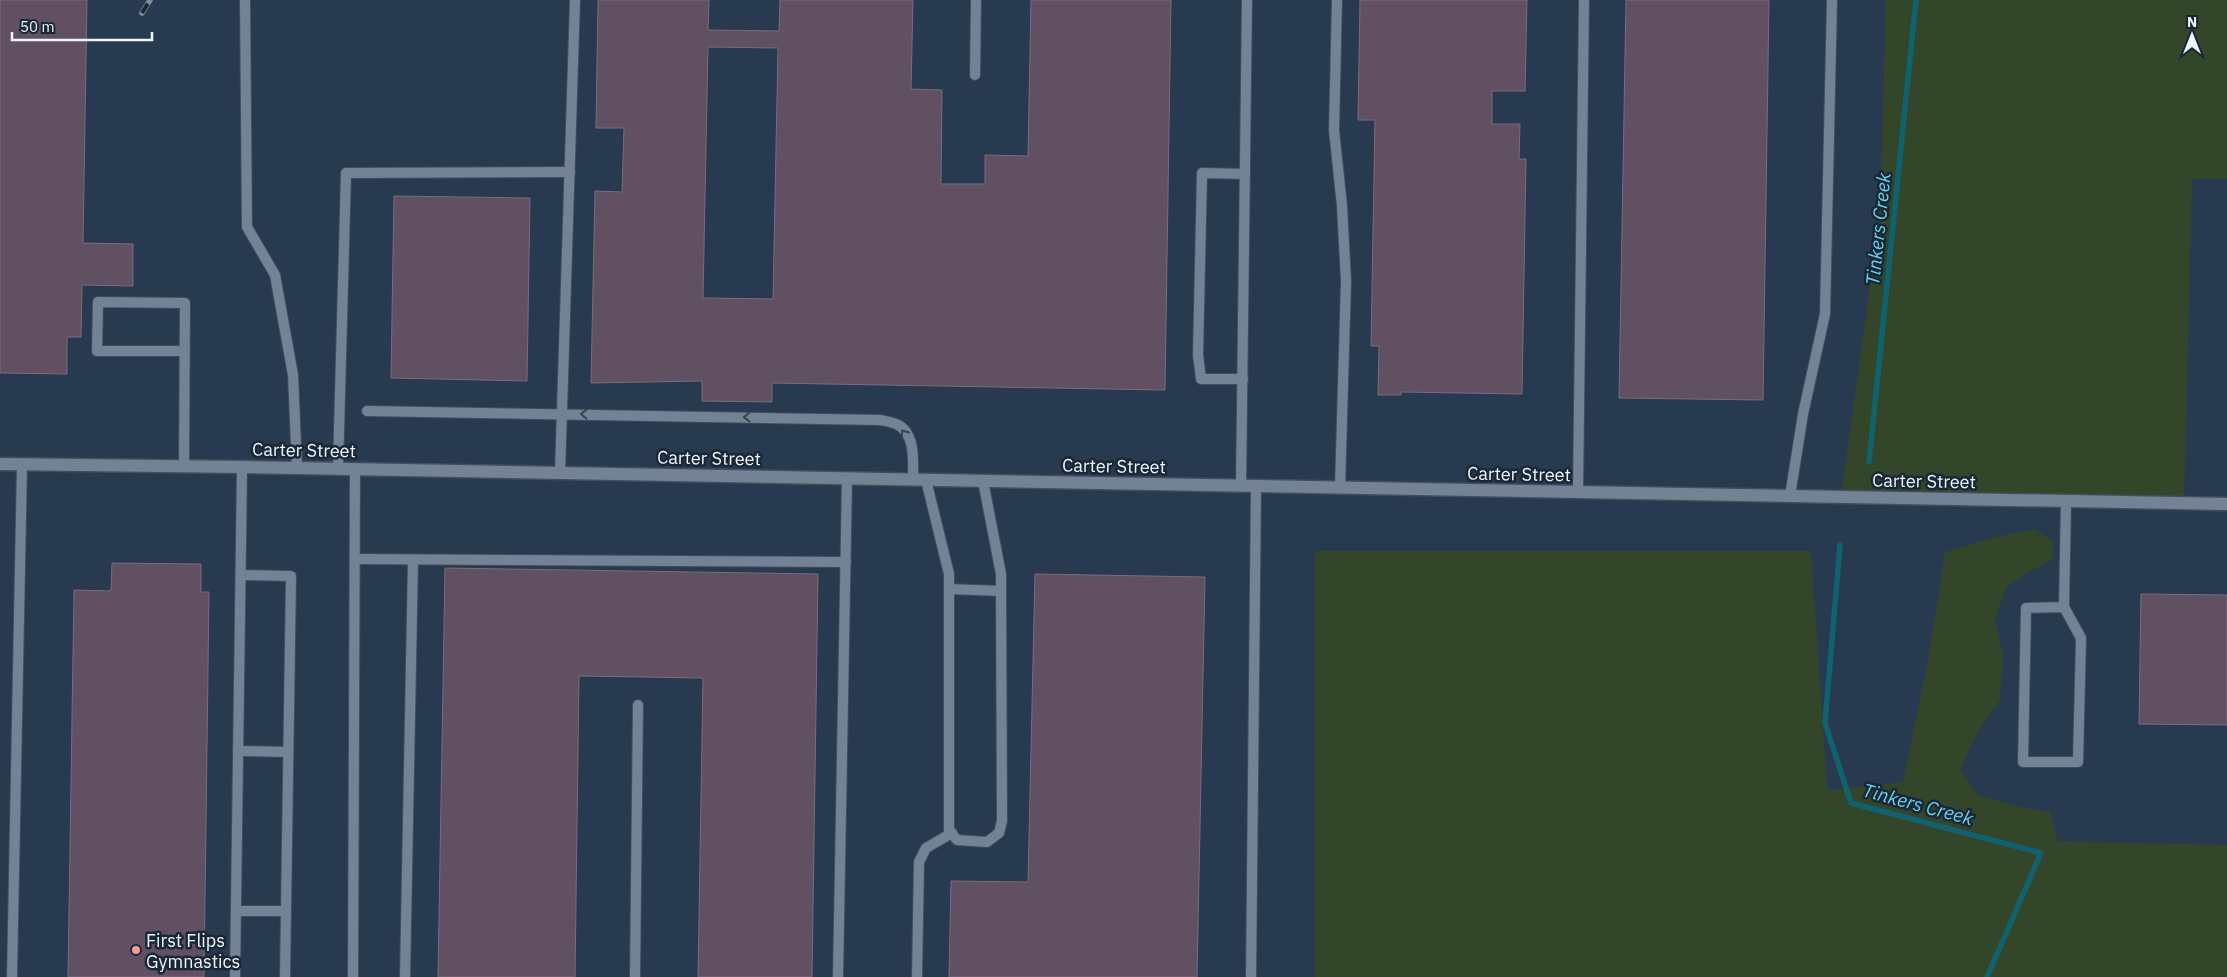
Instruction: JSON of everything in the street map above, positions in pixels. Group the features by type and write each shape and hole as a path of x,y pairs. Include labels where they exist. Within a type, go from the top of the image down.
{"street":[{"name":"Carter Street","path":"0,464 338,468 2227,504"}],"lane":[{"path":"245,0 247,227 275,275 292,375 297,468"},
{"path":"560,473 575,0"},
{"path":"975,75 976,0"},
{"path":"1242,486 1247,0"},
{"path":"1337,0 1334,130 1342,206 1346,281 1340,488"},
{"path":"1578,492 1584,0"},
{"path":"1790,496 1803,414 1825,314 1832,0"},
{"path":"338,468 346,173 570,172"},
{"path":"1243,379 1200,379 1198,355 1202,173 1245,174"},
{"path":"184,466 185,351 185,303 98,302 97,351 185,351"},
{"path":"367,411 880,420 897,424 907,433 912,447 913,479"},
{"path":"12,977 22,464"},
{"path":"236,977 242,467"},
{"path":"353,977 355,469"},
{"path":"838,977 847,478"},
{"path":"926,480 949,574 949,830 957,840 987,842 999,833 1002,821 1001,574 983,481"},
{"path":"1251,977 1256,486"},
{"path":"2064,607 2026,608 2023,762 2078,762 2081,638 2064,607 2066,501"},
{"path":"354,559 846,562"},
{"path":"405,977 413,560"},
{"path":"241,575 291,576 285,977"},
{"path":"949,589 1001,591"},
{"path":"635,977 638,705"},
{"path":"238,751 288,752"},
{"path":"918,977 918,862 926,848 952,833"},
{"path":"236,911 286,911"}],"shaded area":[{"path":"0,0 2227,0 2227,977 0,977"}],"green space":[{"path":"1886,0 2227,0 2227,179 2192,179 2184,503 1841,497 1880,213"},
{"path":"2035,529 2054,542 2052,560 2028,572 2007,586 1995,619 2003,656 2000,700 1979,730 1960,769 1978,795 2020,807 2050,812 2058,841 2227,845 2227,977 1315,977 1315,551 1811,551 1827,787 1830,790 1903,782 1928,661 1945,552 1995,537"}],"building":[{"path":"0,0 87,0 83,243 133,244 133,286 82,285 81,337 67,337 67,374 0,373"},
{"path":"598,0 709,0 708,30 779,31 780,0 913,0 911,89 942,90 941,184 985,184 985,155 1028,156 1031,0 1171,0 1165,390 772,383 772,402 702,401 702,381 591,383 595,191 622,192 624,128 596,128","holes":["708,47 778,48 773,299 703,298"]},
{"path":"1360,0 1527,0 1525,91 1492,91 1492,124 1520,124 1519,159 1526,159 1522,394 1401,392 1401,395 1378,395 1379,346 1371,346 1375,120 1358,120"},
{"path":"1626,0 1769,0 1763,400 1619,398"},
{"path":"394,196 530,198 527,381 391,378"},
{"path":"112,563 201,564 201,592 209,592 204,977 68,977 74,590 111,591"},
{"path":"445,568 818,574 812,977 698,977 703,678 579,676 575,977 438,977"},
{"path":"1035,574 1205,577 1197,977 949,977 951,881 1028,882"},
{"path":"2141,594 2227,595 2227,725 2139,724"}],"waterway":[{"name":"Tinkers Creek","path":"1869,462 1916,0"},
{"name":"Tinkers Creek","path":"1840,545 1825,723 1851,803 2041,853 1987,977"}],"railway":[{"path":"142,13 150,0"}],"place":[{"name":"First Flips Gymnastics","path":"136,950"}]}
